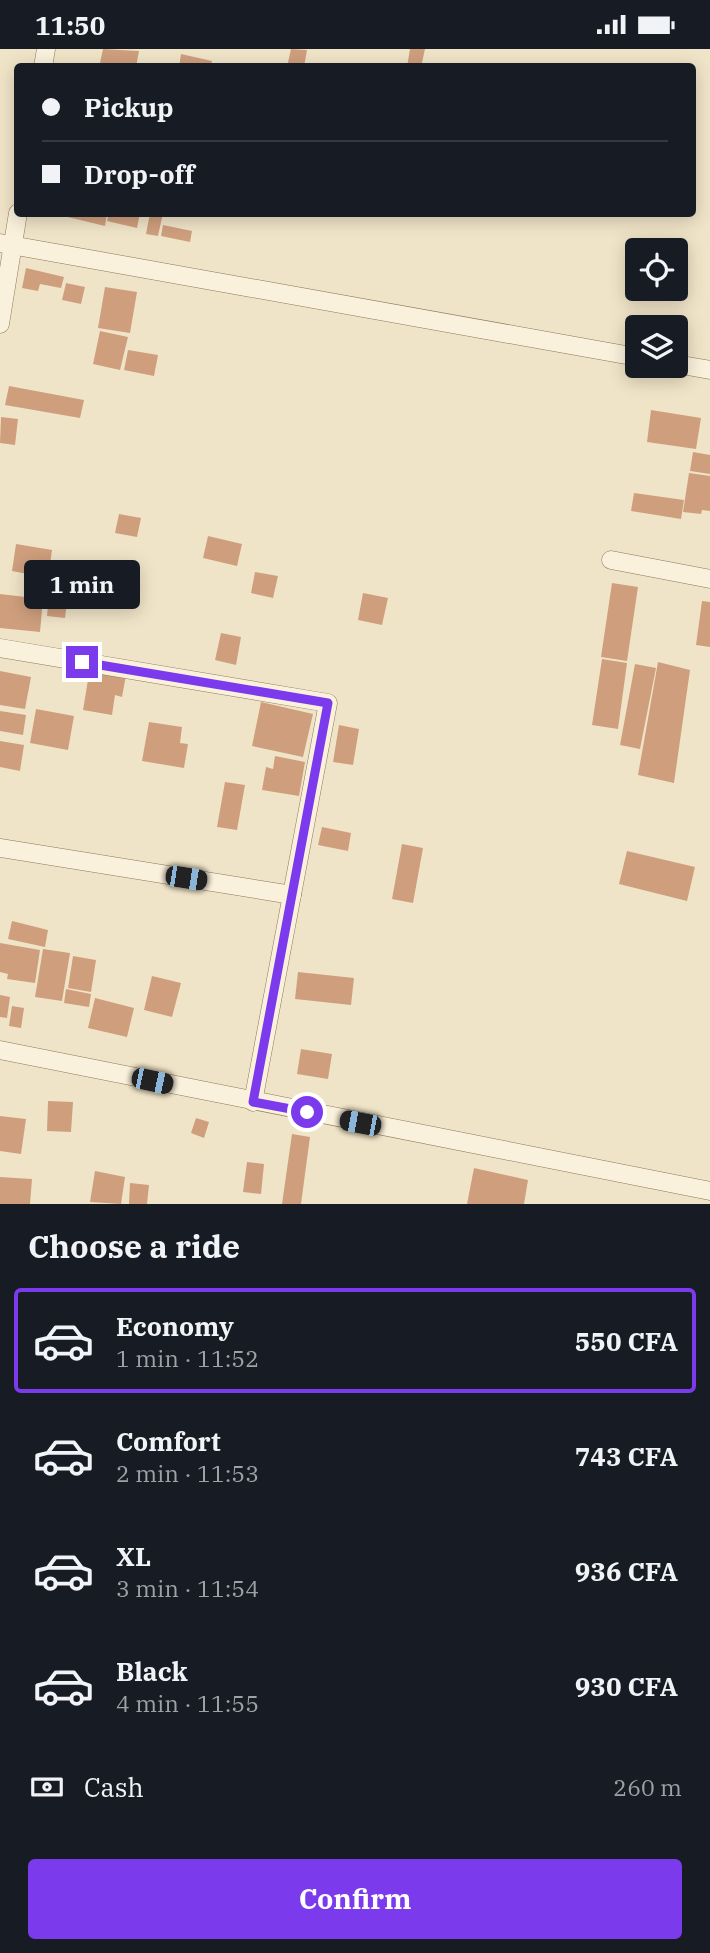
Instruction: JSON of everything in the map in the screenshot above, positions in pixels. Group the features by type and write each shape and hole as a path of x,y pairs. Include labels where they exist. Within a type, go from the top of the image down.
{"street":[{"path":"0,324 6,244 16,217"},
{"path":"6,244 625,355"},
{"path":"688,366 710,370"},
{"path":"611,560 710,579"},
{"path":"0,648 328,703 253,1102"},
{"path":"0,848 292,895"},
{"path":"0,1049 253,1102 710,1191"}],"building":[{"path":"103,49 139,51 137,63 100,63"},
{"path":"291,49 307,50 305,63 288,63"},
{"path":"410,49 425,49 422,63 408,63"},
{"path":"181,54 212,61 212,63 180,63"},
{"path":"68,217 106,217 105,226"},
{"path":"108,217 139,217 137,228 107,221"},
{"path":"149,217 162,217 158,236 146,234"},
{"path":"163,225 192,231 190,242 161,236"},
{"path":"26,268 64,277 61,288 40,284 38,291 22,288"},
{"path":"66,283 85,287 81,304 62,300"},
{"path":"105,287 137,292 130,333 98,328"},
{"path":"100,331 128,337 120,370 93,364"},
{"path":"128,350 158,355 154,376 124,370"},
{"path":"9,386 84,400 80,418 5,405"},
{"path":"651,410 701,418 696,449 647,442"},
{"path":"1,417 18,419 15,445 0,443"},
{"path":"693,452 710,455 710,474 690,471"},
{"path":"689,473 710,476 710,511 702,510 701,514 683,512"},
{"path":"634,493 684,500 681,519 631,511"},
{"path":"119,514 141,518 137,537 115,533"},
{"path":"208,536 242,544 237,566 203,558"},
{"path":"16,544 52,550 48,578 12,571"},
{"path":"255,572 278,576 273,598 251,593"},
{"path":"50,583 69,585 65,618 47,616"},
{"path":"612,583 638,587 627,661 601,657"},
{"path":"363,593 388,598 382,625 358,620"},
{"path":"0,594 43,599 40,632 0,628"},
{"path":"702,601 710,602 710,647 696,645"},
{"path":"221,633 241,637 236,665 215,660"},
{"path":"602,659 627,663 618,729 592,725"},
{"path":"658,662 690,670 674,783 638,775"},
{"path":"635,664 656,668 640,749 620,745"},
{"path":"90,668 126,675 122,697 115,695 112,715 83,710"},
{"path":"0,671 31,677 25,709 0,705"},
{"path":"261,702 313,714 303,757 252,746"},
{"path":"36,709 74,716 68,750 30,743"},
{"path":"0,711 26,715 23,735 0,731"},
{"path":"149,722 182,727 180,743 188,744 184,768 142,761"},
{"path":"339,725 359,729 353,765 333,762"},
{"path":"0,741 24,745 20,771 0,767"},
{"path":"275,756 305,762 299,796 262,790 266,767 273,769"},
{"path":"225,782 245,785 237,830 217,827"},
{"path":"322,827 351,833 348,851 318,845"},
{"path":"402,844 423,848 413,903 392,899"},
{"path":"627,851 695,867 687,901 619,884"},
{"path":"12,921 48,930 45,947 8,939"},
{"path":"0,943 40,950 35,983 7,979 8,974 0,972"},
{"path":"43,949 70,953 62,1001 35,997"},
{"path":"73,956 96,960 91,992 68,988"},
{"path":"298,972 354,978 351,1005 295,999"},
{"path":"152,976 181,983 172,1017 144,1010"},
{"path":"66,989 91,994 89,1007 64,1003"},
{"path":"0,995 10,997 7,1018 0,1017"},
{"path":"95,998 134,1008 127,1037 88,1028"},
{"path":"12,1006 24,1008 21,1028 9,1026"},
{"path":"301,1049 332,1054 328,1079 297,1074"},
{"path":"48,1101 73,1102 71,1132 47,1131"},
{"path":"0,1116 26,1119 21,1154 0,1151"},
{"path":"196,1118 209,1122 204,1138 191,1133"},
{"path":"292,1134 310,1137 301,1204 282,1204"},
{"path":"247,1162 264,1164 261,1194 243,1192"},
{"path":"474,1168 528,1180 524,1204 467,1204"},
{"path":"95,1171 125,1177 121,1204 90,1202"},
{"path":"0,1177 32,1179 30,1204 0,1204"},
{"path":"130,1183 149,1185 147,1204 129,1204"}],"route":[{"path":"82,662 328,703 253,1102 307,1112"}]}
